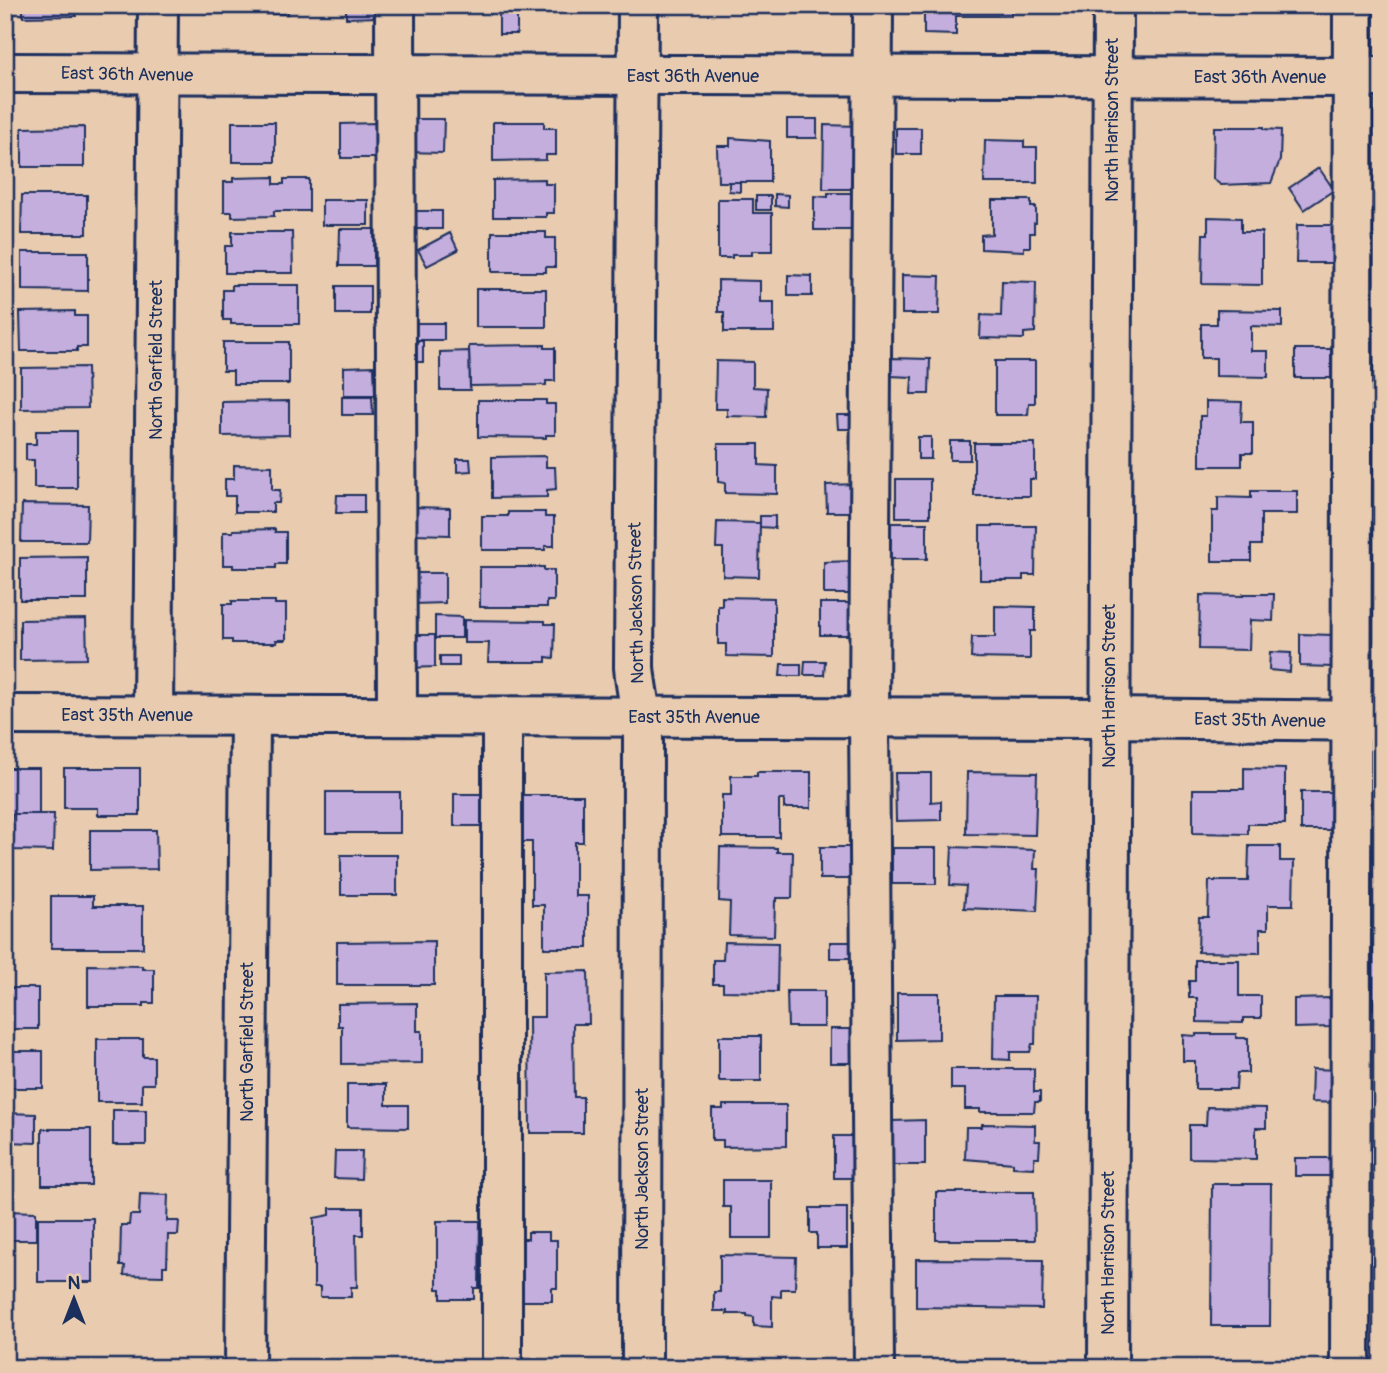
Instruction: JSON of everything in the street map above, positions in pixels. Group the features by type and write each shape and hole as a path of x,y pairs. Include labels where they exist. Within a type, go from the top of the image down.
{"street":[{"name":"North Garfield Street","path":"153,715 158,5"},
{"path":"395,5 397,716"},
{"name":"North Jackson Street","path":"638,5 634,667 643,717 642,1368"},
{"path":"873,5 869,718 874,1368"},
{"name":"North Harrison Street","path":"1108,1368 1113,5"},
{"path":"1350,1368 1366,721 1368,77 1353,5"},
{"name":"East 36th Avenue","path":"5,73 1368,77"},
{"name":"East 35th Avenue","path":"5,715 1366,721"},
{"name":"North Garfield Street","path":"245,1368 250,716"},
{"path":"502,717 502,1368"}],"building":[{"path":"23,5 89,5 89,12 76,12 76,16 23,17"},
{"path":"232,5 288,5 288,14 232,14"},
{"path":"346,5 381,5 381,17 346,18"},
{"path":"499,5 517,5 517,34 499,34"},
{"path":"916,5 1011,5 1011,16 956,16 956,35 924,34 924,6"},
{"path":"408,119 444,119 443,153 407,152"},
{"path":"787,119 817,119 817,138 787,138"},
{"path":"232,122 275,122 275,162 232,162"},
{"path":"493,122 544,122 544,128 556,128 556,155 546,155 546,160 493,161"},
{"path":"376,123 376,158 341,158 341,124"},
{"path":"824,125 858,126 856,189 823,189"},
{"path":"84,127 84,167 22,167 22,128"},
{"path":"1214,127 1264,127 1281,130 1280,160 1271,183 1221,185 1213,179"},
{"path":"896,128 921,128 921,154 896,154"},
{"path":"730,138 770,141 770,182 718,182 717,146 730,146"},
{"path":"985,140 1024,141 1024,147 1037,147 1037,183 984,183"},
{"path":"1319,168 1334,190 1304,210 1289,188"},
{"path":"274,177 274,184 284,184 284,179 309,179 309,211 274,211 274,216 232,217 232,212 224,212 224,182 233,182 233,178"},
{"path":"545,179 545,184 554,184 554,213 546,213 546,217 493,217 493,180"},
{"path":"729,182 740,182 740,192 729,191"},
{"path":"828,193 862,193 862,230 814,230 814,196 828,197"},
{"path":"775,194 788,195 788,207 775,206"},
{"path":"22,195 87,195 87,234 21,234"},
{"path":"756,196 771,196 771,210 756,210"},
{"path":"718,199 753,199 753,213 772,213 772,251 752,251 752,255 718,258"},
{"path":"322,200 368,200 368,225 322,225"},
{"path":"992,200 1031,200 1031,207 1036,207 1036,223 1034,233 1030,233 1030,247 1024,247 1024,251 981,249 981,235 992,234"},
{"path":"413,211 442,211 442,229 413,229"},
{"path":"1208,217 1241,218 1241,232 1262,232 1262,285 1202,284 1203,234 1208,234"},
{"path":"1297,225 1335,225 1335,263 1296,263"},
{"path":"340,229 374,229 374,266 339,266"},
{"path":"232,232 292,232 293,273 225,273 225,246 232,246"},
{"path":"492,232 546,232 546,238 555,238 555,267 546,267 546,272 492,272"},
{"path":"450,233 458,250 427,266 418,250"},
{"path":"22,252 88,252 88,291 22,290"},
{"path":"788,275 812,276 812,296 788,296"},
{"path":"902,275 940,276 939,314 902,314"},
{"path":"718,280 760,281 760,302 774,302 774,332 724,332 724,312 718,312"},
{"path":"1002,281 1036,282 1035,332 1024,333 1024,339 980,338 981,315 1001,316"},
{"path":"232,285 299,285 299,324 231,324 231,320 223,320 223,290 232,290"},
{"path":"336,286 370,286 370,314 336,314"},
{"path":"476,289 546,289 546,327 476,327"},
{"path":"1217,310 1282,311 1282,327 1251,326 1251,351 1268,351 1268,377 1216,376 1216,358 1201,358 1201,324 1217,324"},
{"path":"75,311 75,316 87,316 87,347 77,347 77,351 21,351 20,312"},
{"path":"414,323 444,323 444,340 414,340"},
{"path":"406,341 423,341 423,362 406,362"},
{"path":"223,342 289,342 289,384 233,384 233,371 223,371"},
{"path":"545,345 545,348 555,348 555,381 546,381 546,385 470,386 469,346"},
{"path":"1295,349 1331,349 1331,378 1295,378"},
{"path":"469,351 470,390 440,390 440,352"},
{"path":"890,358 930,359 929,394 911,394 912,377 890,376"},
{"path":"716,361 753,362 753,387 767,388 766,417 727,416 727,409 715,409"},
{"path":"995,361 1035,361 1035,403 1029,403 1028,415 995,415"},
{"path":"374,366 375,395 344,395 344,367"},
{"path":"87,367 88,408 21,409 21,368"},
{"path":"342,397 372,397 373,415 342,415"},
{"path":"478,400 546,400 546,404 555,404 555,435 546,435 546,438 478,437"},
{"path":"289,401 289,435 222,436 222,402"},
{"path":"1206,401 1242,402 1241,422 1253,422 1253,453 1242,453 1242,466 1200,466 1200,416 1206,416"},
{"path":"837,415 854,415 854,429 838,429"},
{"path":"36,431 77,431 77,488 34,488 34,460 26,460 26,444 36,444"},
{"path":"918,437 931,437 931,459 918,459"},
{"path":"950,441 970,441 970,460 950,460"},
{"path":"974,443 1035,443 1035,479 1030,479 1030,496 974,496"},
{"path":"718,444 759,444 759,465 777,466 777,494 725,493 725,483 718,482"},
{"path":"546,456 546,467 555,467 556,489 547,490 547,497 492,498 492,457"},
{"path":"457,459 470,459 471,471 457,472"},
{"path":"234,465 272,466 272,490 280,490 279,503 273,503 273,512 235,512 235,496 225,496 225,479 234,479"},
{"path":"896,479 930,479 930,517 896,517"},
{"path":"859,484 859,512 827,512 826,485"},
{"path":"1251,491 1297,491 1297,514 1261,514 1261,545 1251,545 1251,561 1212,561 1212,511 1218,511 1218,497 1251,498"},
{"path":"337,495 364,495 364,513 336,513"},
{"path":"22,504 88,505 87,542 21,542"},
{"path":"414,507 450,508 450,535 413,534"},
{"path":"508,512 545,512 545,517 554,517 554,546 545,546 545,550 482,550 482,516 508,516"},
{"path":"760,516 775,516 775,528 760,527"},
{"path":"717,522 760,523 759,577 723,576 723,548 716,548"},
{"path":"890,523 927,523 927,559 890,559"},
{"path":"980,526 1036,526 1035,575 1023,575 1023,580 980,580"},
{"path":"275,529 275,532 286,532 286,564 276,564 276,568 233,568 233,565 223,565 223,532"},
{"path":"87,557 87,600 20,600 20,558"},
{"path":"855,561 855,594 824,594 824,562"},
{"path":"480,567 544,567 544,570 554,570 554,601 547,601 547,607 480,607"},
{"path":"413,573 445,573 445,603 413,604"},
{"path":"1274,594 1273,621 1250,620 1249,650 1199,649 1200,595"},
{"path":"722,597 774,598 774,657 726,656 726,644 718,644 718,606 722,606"},
{"path":"232,601 275,601 275,604 286,604 286,640 276,640 277,643 232,643 232,640 223,640 223,604 232,604"},
{"path":"820,603 862,603 862,635 820,635"},
{"path":"995,606 1035,607 1035,631 1030,631 1030,659 971,658 972,637 995,637"},
{"path":"435,616 462,617 462,638 435,638"},
{"path":"86,619 87,659 20,660 20,620"},
{"path":"464,620 545,621 545,624 555,624 554,658 546,657 546,662 488,662 489,643 464,643"},
{"path":"1300,634 1333,635 1333,667 1300,666"},
{"path":"407,635 435,635 435,667 408,668"},
{"path":"1270,652 1291,653 1290,672 1269,670"},
{"path":"440,656 459,656 459,666 440,666"},
{"path":"805,661 825,661 824,675 804,675"},
{"path":"781,664 801,664 801,676 780,676"},
{"path":"8,768 39,768 39,814 8,814"},
{"path":"64,768 140,768 140,815 98,815 98,808 64,808"},
{"path":"1244,768 1285,769 1285,824 1248,824 1248,834 1193,833 1193,789 1244,789"},
{"path":"757,772 811,772 811,808 784,808 784,800 779,800 779,837 722,837 722,795 731,795 731,776 757,776"},
{"path":"967,772 1037,773 1035,835 966,834"},
{"path":"895,773 931,773 931,802 941,801 941,820 896,821"},
{"path":"326,792 400,792 400,833 326,833"},
{"path":"1301,792 1334,792 1334,830 1301,830"},
{"path":"454,794 487,794 487,826 454,826"},
{"path":"523,795 583,795 583,842 575,842 575,896 588,896 588,948 544,948 544,905 532,905 532,842 523,842"},
{"path":"12,814 54,814 53,851 11,850"},
{"path":"90,830 156,830 157,869 90,870"},
{"path":"1249,846 1280,846 1280,861 1294,861 1293,905 1268,905 1268,929 1260,929 1260,953 1198,952 1199,917 1208,917 1209,881 1248,881"},
{"path":"720,847 777,848 777,852 793,852 792,898 777,898 775,901 774,936 729,935 730,902 719,901"},
{"path":"820,847 853,847 853,879 820,879"},
{"path":"952,847 1035,850 1034,869 1039,869 1037,911 964,908 966,886 950,885"},
{"path":"892,848 936,848 936,884 892,884"},
{"path":"341,855 397,855 397,895 341,895"},
{"path":"51,896 93,896 93,906 143,906 143,948 51,948"},
{"path":"1373,940 1382,940 1382,1009 1373,1009"},
{"path":"434,941 434,985 337,985 337,942"},
{"path":"724,942 778,943 777,992 723,991 723,984 713,984 713,960 723,960"},
{"path":"830,942 858,942 858,958 830,958"},
{"path":"1195,960 1239,960 1239,996 1261,996 1261,1018 1243,1018 1243,1023 1197,1022 1197,998 1189,998 1189,981 1195,981"},
{"path":"88,965 142,966 142,969 154,969 154,1003 144,1003 144,1006 88,1006"},
{"path":"588,971 589,1024 573,1024 574,1097 583,1097 583,1133 530,1133 529,1017 544,1017 544,972"},
{"path":"6,988 38,988 38,1029 5,1029"},
{"path":"787,991 824,991 824,1027 788,1027"},
{"path":"897,993 939,993 939,1039 897,1040"},
{"path":"994,996 1036,996 1035,1044 1032,1044 1030,1052 1010,1052 1010,1060 993,1059"},
{"path":"1330,998 1330,1027 1294,1028 1294,999"},
{"path":"417,1003 417,1031 422,1031 422,1063 342,1064 342,1026 338,1026 338,1004"},
{"path":"830,1029 862,1029 862,1063 830,1063"},
{"path":"1236,1034 1236,1038 1248,1038 1248,1073 1237,1073 1236,1089 1195,1089 1195,1061 1183,1061 1183,1035"},
{"path":"719,1036 761,1036 761,1081 719,1081"},
{"path":"97,1039 143,1039 143,1057 154,1057 154,1084 142,1084 142,1102 97,1102"},
{"path":"8,1051 43,1051 43,1088 8,1088"},
{"path":"951,1069 1034,1069 1034,1092 1040,1092 1040,1102 1035,1102 1034,1112 980,1112 980,1109 965,1109 965,1089 951,1089"},
{"path":"1312,1069 1340,1070 1339,1103 1311,1102"},
{"path":"347,1084 386,1084 386,1105 408,1105 408,1128 347,1127"},
{"path":"723,1105 786,1105 786,1146 723,1147 723,1140 712,1140 712,1109 723,1109"},
{"path":"1207,1107 1266,1108 1266,1128 1256,1128 1256,1159 1189,1158 1189,1125 1206,1125"},
{"path":"113,1110 146,1110 146,1145 113,1145"},
{"path":"7,1113 36,1114 36,1143 6,1142"},
{"path":"925,1120 925,1165 892,1165 892,1121"},
{"path":"982,1124 1035,1125 1035,1141 1040,1141 1039,1157 1034,1157 1034,1168 1013,1167 1013,1163 965,1159 966,1127 982,1127"},
{"path":"42,1129 91,1129 91,1185 42,1185"},
{"path":"834,1136 864,1136 864,1178 834,1178"},
{"path":"335,1151 362,1151 361,1179 334,1178"},
{"path":"1295,1158 1331,1158 1331,1176 1295,1176"},
{"path":"723,1180 771,1180 771,1238 731,1238 731,1207 723,1207"},
{"path":"1212,1184 1271,1184 1270,1326 1211,1326"},
{"path":"936,1192 1034,1192 1035,1240 936,1240"},
{"path":"140,1194 168,1195 167,1221 179,1221 178,1235 168,1235 167,1266 163,1266 163,1276 124,1275 125,1266 120,1266 121,1225 129,1225 130,1215 139,1215"},
{"path":"330,1208 363,1208 363,1235 356,1235 357,1287 351,1287 351,1297 320,1297 320,1287 314,1287 314,1218 330,1215"},
{"path":"810,1208 847,1208 847,1248 817,1248 817,1233 810,1233"},
{"path":"6,1211 36,1212 36,1240 6,1240"},
{"path":"1382,1217 1382,1296 1379,1296"},
{"path":"38,1218 93,1218 93,1282 38,1282"},
{"path":"437,1221 480,1221 479,1288 474,1288 474,1299 441,1299 441,1289 437,1289"},
{"path":"528,1232 549,1232 549,1240 557,1240 557,1288 552,1288 552,1301 519,1301 516,1239 528,1239"},
{"path":"720,1255 796,1257 795,1289 781,1289 781,1297 772,1296 772,1327 754,1326 754,1317 747,1314 714,1311 714,1292 720,1292"},
{"path":"916,1259 1043,1260 1042,1309 916,1307"}]}
